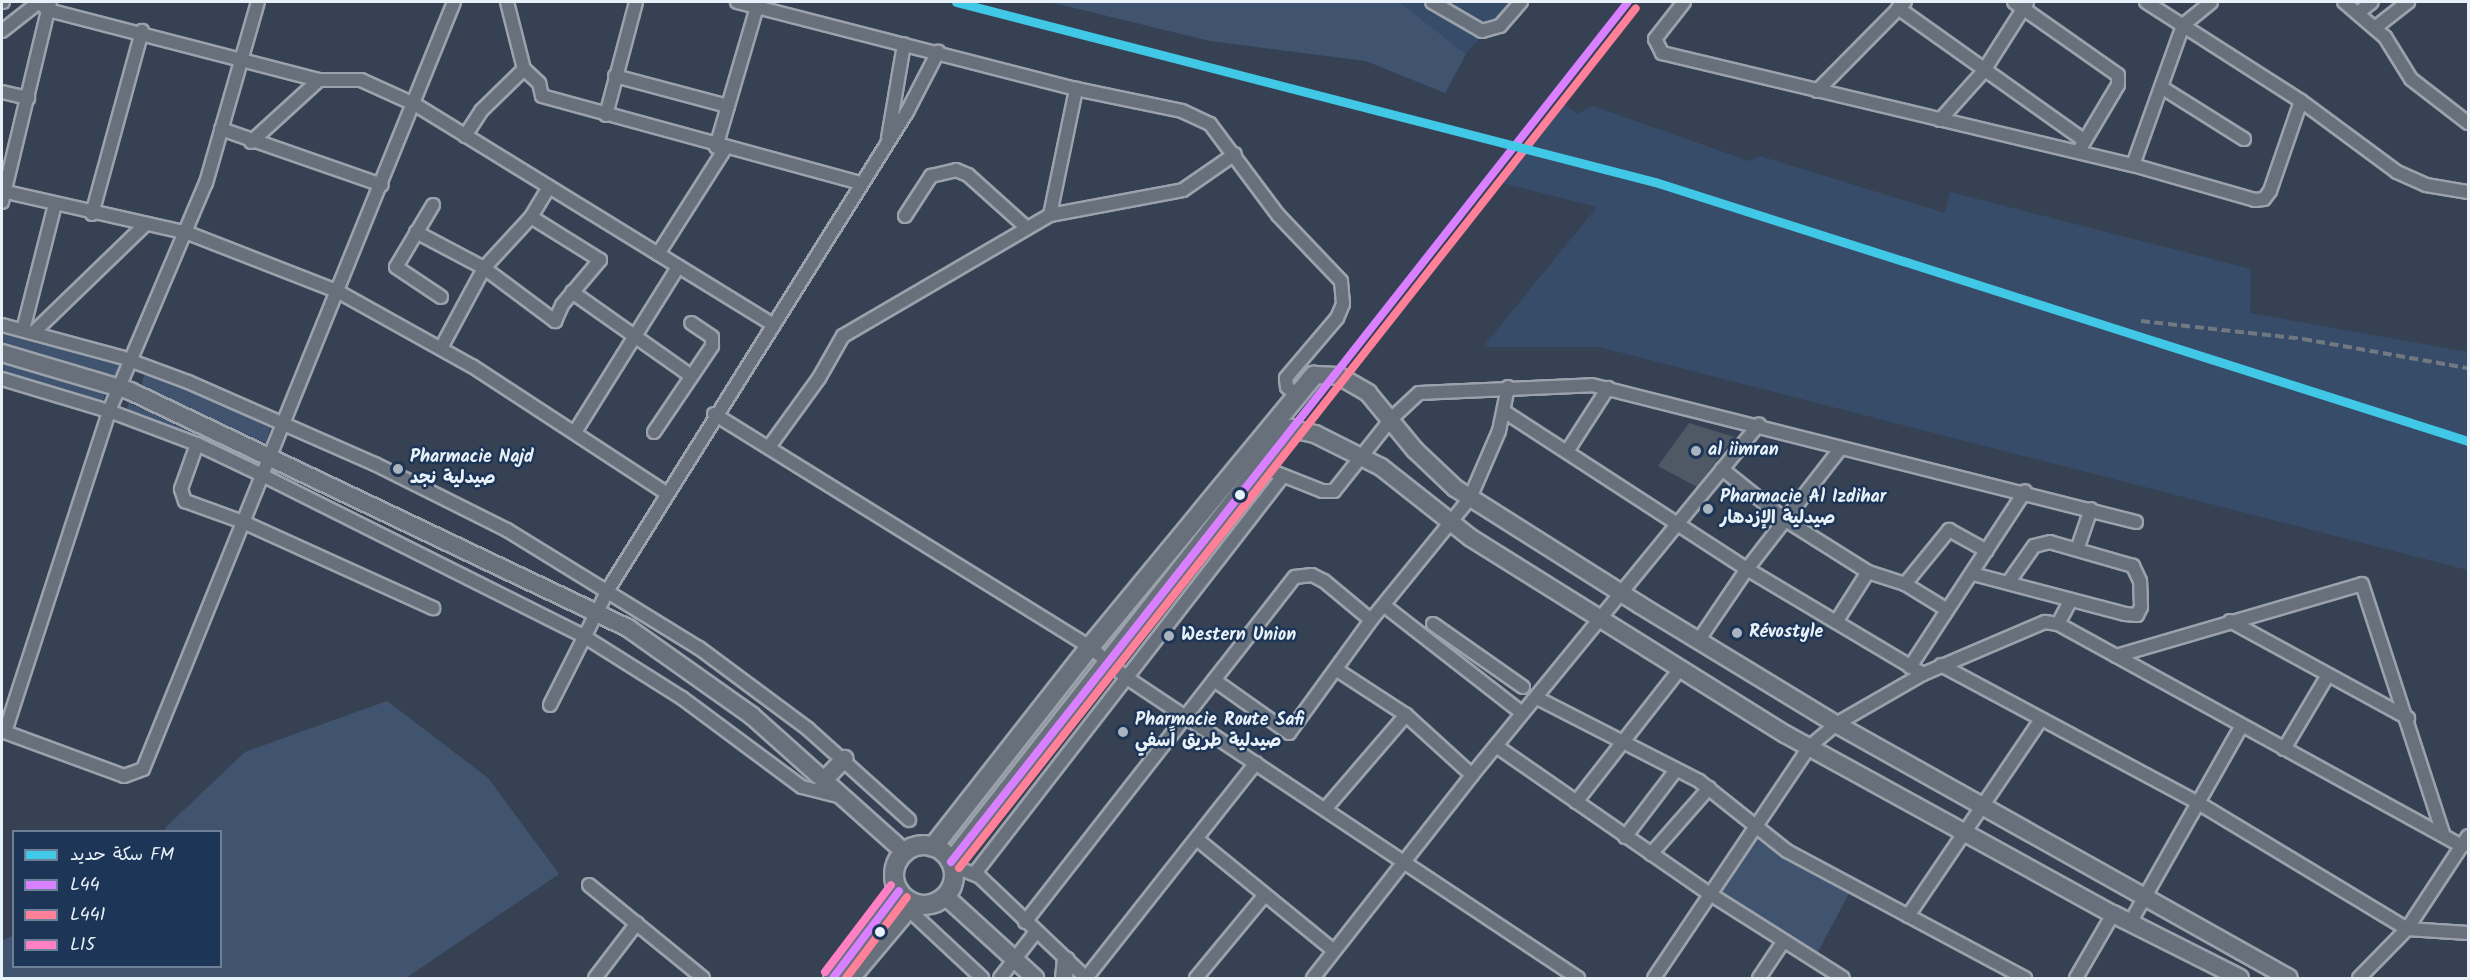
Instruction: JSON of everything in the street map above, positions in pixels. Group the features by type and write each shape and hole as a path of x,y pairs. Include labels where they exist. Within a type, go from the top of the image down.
{"main road":[{"path":"2,353 120,387 597,612 718,690 825,779 904,852"},
{"path":"933,847 1090,647 1297,395 1314,375 1333,374 1357,386 1391,419 1427,464 1470,498 1623,595 1836,724 2289,978"},
{"path":"906,901 930,904 945,896 952,884 951,864 1259,466 1291,429 1315,434 1389,473 1450,524 1680,669 1809,747 2113,914 2240,978"},
{"path":"825,779 844,759"},
{"path":"906,901 894,871 904,852 915,846 933,847 951,864"},
{"path":"945,896 1035,978"},
{"path":"833,978 906,901"},
{"path":"850,978 906,901"},
{"path":"1064,978 1066,960"}],"street":[{"path":"258,2 188,233 109,411 3,731 124,776 140,773 337,291 416,105 454,2"},
{"path":"507,2 524,69 539,83 542,96 720,148 860,183"},
{"path":"606,115 636,2"},
{"path":"736,2 1076,89 1198,117 1210,124 1235,154 1278,215 1333,268 1343,289 1337,318 1287,375 1287,387 1297,395"},
{"path":"1432,2 1482,31 1500,26 1521,2"},
{"path":"1684,2 1655,39 1662,53 2078,154 2133,165 2264,199 2301,101"},
{"path":"2146,2 2301,101 2410,179 2469,192"},
{"path":"2133,165 2183,25 2211,2"},
{"path":"2343,2 2376,27 2410,79 2466,118"},
{"path":"2359,12 2372,2"},
{"path":"2376,27 2408,2"},
{"path":"2,31 44,4 319,80"},
{"path":"44,4 28,98 2,195 188,233 337,291 441,348 575,432 666,493"},
{"path":"1941,120 1983,72 2022,4 2118,75 2118,85 2084,140 2078,154"},
{"path":"1817,91 1901,5 1983,72 2084,140"},
{"path":"658,254 720,148 728,106 757,7"},
{"path":"92,214 142,31"},
{"path":"888,140 904,44"},
{"path":"550,705 609,588 714,414 888,140 938,52"},
{"path":"465,136 481,111 524,69"},
{"path":"615,76 728,106"},
{"path":"251,142 313,81 361,81 416,105 772,324"},
{"path":"2161,87 2244,139"},
{"path":"1050,215 1076,89"},
{"path":"2,92 28,98"},
{"path":"221,129 251,142 382,185"},
{"path":"769,447 819,378 843,336 1050,215 1183,190 1235,154"},
{"path":"905,216 931,176 956,170 968,175 1026,227"},
{"path":"441,348 484,268 531,218 549,187"},
{"path":"28,332 55,204"},
{"path":"434,205 396,268 441,297"},
{"path":"416,232 484,268 555,321 572,292 600,260 531,218"},
{"path":"28,332 146,224"},
{"path":"575,432 632,336 678,267"},
{"path":"572,292 692,376"},
{"path":"654,432 713,341 691,323"},
{"path":"2,325 132,361 283,423 463,507 609,588 699,648 844,759 909,820"},
{"path":"2,380 109,411 197,444 585,637 682,698 802,787 846,798"},
{"path":"1214,680 1289,733 1338,670 1371,620 1386,607 1470,498 1505,412 1508,387"},
{"path":"1259,466 1328,492 1340,488 1391,419 1425,391 1508,387 1608,388 1759,424 1840,449 2025,491 2136,522"},
{"path":"1568,450 1608,388"},
{"path":"1505,412 1568,450 1747,569 1923,674"},
{"path":"714,414 1090,647 1127,678 1406,861 1578,978"},
{"path":"1313,978 1472,775 1623,595 1759,424"},
{"path":"197,444 182,498 243,522 433,608"},
{"path":"1698,641 1747,569 1787,521 1840,449"},
{"path":"1722,469 1787,521 1868,572 1905,584 1946,609"},
{"path":"975,873 1283,476"},
{"path":"1910,667 1946,609 1973,574 2025,491"},
{"path":"2078,547 2091,509"},
{"path":"1905,584 1949,530 1987,550"},
{"path":"1973,574 2132,615 2141,607 2140,581 2133,566 2078,547 2041,542 2008,583"},
{"path":"1836,622 1868,572"},
{"path":"1025,922 1288,585 1303,574 1324,581 1371,620"},
{"path":"2116,656 2362,584 2408,718 2443,834"},
{"path":"2058,624 2071,600"},
{"path":"1386,607 1522,713"},
{"path":"2230,621 2408,718"},
{"path":"1433,624 1523,687"},
{"path":"1654,978 1809,747 1836,724 1941,665 2034,624 2058,624 2284,750 2443,834 2465,841 2408,929 2359,978"},
{"path":"1472,673 1483,659"},
{"path":"1941,665 2040,721 2200,804 2408,929 2469,933"},
{"path":"1576,802 1680,669"},
{"path":"1338,670 1406,715 1472,775"},
{"path":"2284,750 2328,675"},
{"path":"1537,698 1709,788 1787,851 1908,916 2003,973 2025,978"},
{"path":"1326,808 1406,715"},
{"path":"1908,916 2040,721"},
{"path":"2130,923 2200,804 2241,727"},
{"path":"1496,746 1710,894 1783,942 1844,978"},
{"path":"951,864 975,873 1086,978 1198,840 1256,763"},
{"path":"1625,837 1676,770"},
{"path":"1651,854 1709,788"},
{"path":"1198,840 1333,950"},
{"path":"590,885 703,978"},
{"path":"1196,978 1264,896"},
{"path":"906,901 982,978"},
{"path":"2076,978 2113,914"},
{"path":"595,978 637,923"},
{"path":"1000,978 1036,932"},
{"path":"1759,978 1783,942"}],"shaded area":[{"path":"1050,2 1399,2 1466,54 1445,93 1366,61 1210,41"},
{"path":"1399,2 1511,2 1466,54"},
{"path":"1563,103 1577,114 1593,106 1749,161 1760,156 1945,213 1950,192 2251,269 2250,313 2468,352 2468,570 1599,347 1483,347 1597,207 1502,183"},
{"path":"2,334 122,364 119,377 2,347"},
{"path":"2,364 105,392 102,405 2,376"},
{"path":"145,373 271,426 266,443 141,386"},
{"path":"128,403 261,460 257,468 127,410"},
{"path":"387,701 488,778 559,874 406,978 2,978 2,941 12,936 12,968 222,968 222,830 164,830 245,752"},
{"path":"1754,838 1851,890 1815,957 1712,892"}],"building":[{"name":"al iimran","path":"1689,423 1734,437 1697,487 1658,466"}],"railway":[{"path":"2141,321 2303,339 2468,368"}],"rail line":[{"name":"FM","path":"956,2 1655,182 2468,441"}],"transit line":[{"name":"L44","path":"951,862 1628,2"},
{"name":"L441","path":"959,868 1636,8"},
{"name":"L15","path":"825,972 891,885"},
{"name":"L44","path":"833,978 899,891"},
{"name":"L441","path":"846,978 907,897"}],"place":[{"name":"al iimran","path":"1696,451"},
{"name":"Pharmacie Najd صيدلية نجد","path":"398,469"},
{"name":"Pharmacie Al Izdihar صيدلية الإزدهار","path":"1708,509"},
{"name":"Révostyle","path":"1737,633"},
{"name":"Western Union","path":"1169,636"},
{"name":"Pharmacie Route Safi صيدلية طريق اًسفي","path":"1123,732"}]}
